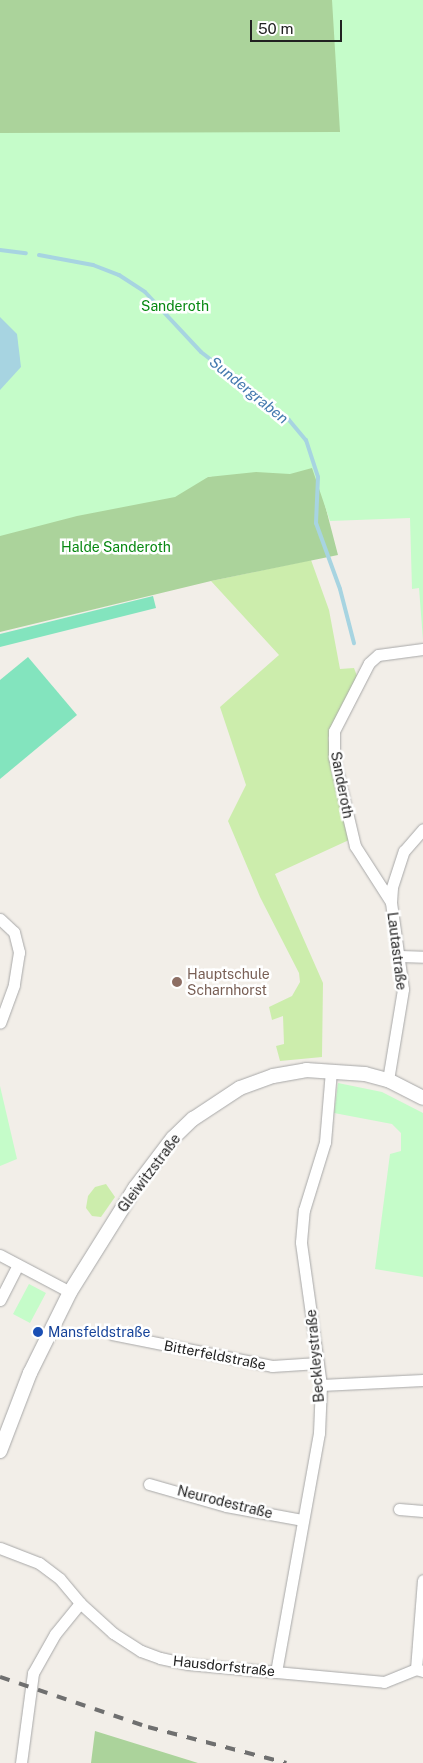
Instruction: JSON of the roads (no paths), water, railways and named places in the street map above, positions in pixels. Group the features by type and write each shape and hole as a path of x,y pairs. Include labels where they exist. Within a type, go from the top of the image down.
{"street":[{"name":"Sanderoth","path":"391,902 355,846 334,757 334,731 369,663 378,655 423,649"},
{"name":"Lautastraße","path":"388,1080 403,1002 400,956 391,902 399,862 423,829"},
{"path":"0,919 13,930 19,952 14,985 0,1022"},
{"path":"400,956 423,957"},
{"name":"Gleiwitzstraße","path":"0,1451 30,1373 70,1292 135,1188 173,1138 193,1119 219,1098 256,1081 291,1072 332,1070 388,1080 423,1098"},
{"name":"Beckleystraße","path":"276,1672 319,1433 321,1385 301,1242 304,1210 325,1142 332,1070"},
{"path":"0,1256 70,1292"},
{"path":"0,1300 18,1265"},
{"name":"Bitterfeldstraße","path":"112,1334 272,1366 318,1363"},
{"path":"321,1385 423,1380"},
{"name":"Neurodestraße","path":"149,1484 226,1506 302,1520"},
{"path":"399,1509 423,1511"},
{"name":"Hausdorfstraße","path":"0,1548 39,1563 60,1578 80,1603 113,1633 141,1650 160,1658 188,1664 384,1682 419,1670"},
{"path":"419,1670 423,1580"},
{"path":"21,1763 33,1673 54,1634 80,1603"}],"water":[{"path":"0,317 17,334 21,367 0,390"}],"waterway":[{"name":"Sundergraben","path":"0,250 26,253"},
{"name":"Sundergraben","path":"39,255 93,265 119,275 145,292 201,352 289,420 306,440 318,477 316,523 340,589 354,643"}],"railway":[{"path":"0,1677 148,1727 286,1763"}],"place":[{"name":"Hauptschule Scharnhorst","path":"177,982"},
{"name":"Mansfeldstraße","path":"38,1332"}],"park label":[{"name":"Halde Sanderoth","path":"116,547"}]}
